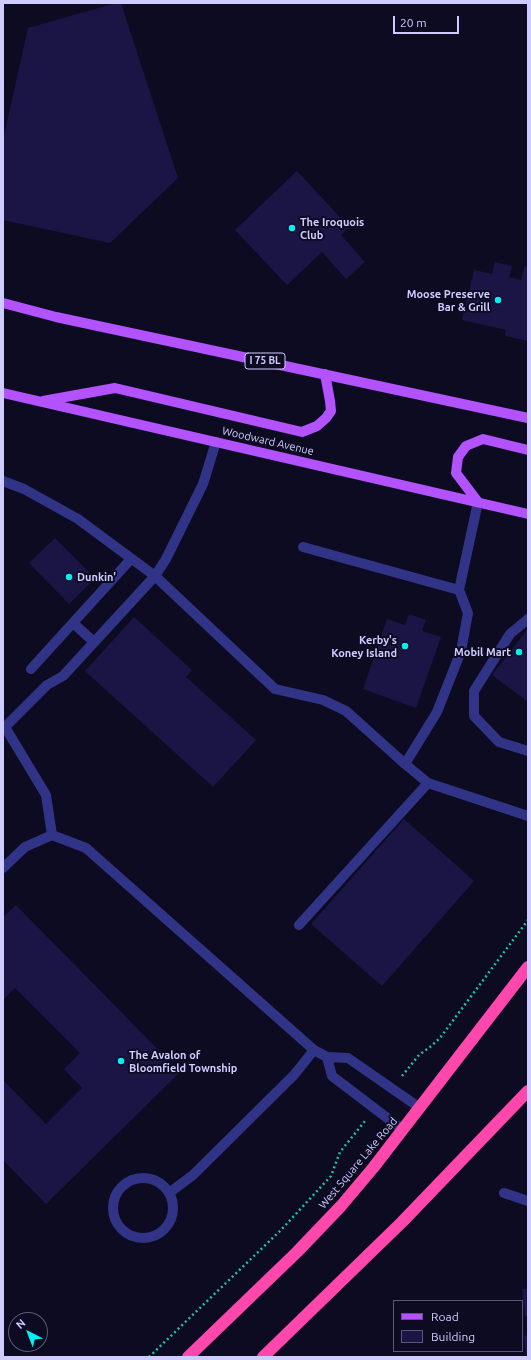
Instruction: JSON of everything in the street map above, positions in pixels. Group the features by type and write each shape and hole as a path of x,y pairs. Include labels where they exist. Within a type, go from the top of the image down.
{"highway":[{"name":"West Square Lake Road","path":"188,1357 251,1298 321,1226 373,1168 528,968"},
{"path":"264,1357 402,1222 528,1090"}],"main road":[{"name":"I 75 BL","path":"3,303 56,316 528,418"},
{"path":"40,401 115,388 302,432 317,426 331,411 325,374"},
{"name":"Woodward Avenue","path":"3,393 528,514"},
{"path":"478,502 456,473 458,457 466,446 483,439 528,450"}],"street":[{"path":"52,835 46,795 4,728 47,685 63,676 155,576 166,560 203,484 216,442"},
{"path":"3,481 24,489 78,519 155,576 275,689 323,700 346,711 428,783 528,816"},
{"path":"405,764 437,712 461,650 468,613 459,590 478,502"},
{"path":"303,547 459,590"},
{"path":"31,669 131,559"},
{"path":"528,619 510,634 474,691 474,716 499,742 528,750"},
{"path":"73,623 94,642"},
{"path":"299,925 428,783"},
{"path":"3,868 25,846 52,835 86,848 314,1050 327,1057 348,1058 420,1108"},
{"path":"169,1193 193,1175 294,1075 314,1050"},
{"path":"327,1057 332,1076 403,1130"},
{"path":"134,1179 154,1179 163,1185 169,1193 173,1202 173,1211 165,1228 157,1234 139,1238 130,1235 116,1222 113,1212 113,1201 117,1192 124,1184 134,1179"},
{"path":"504,1193 528,1201"}],"path":[{"path":"391,1088 418,1055 440,1038 528,920"},
{"path":"149,1357 281,1230 331,1176 340,1152 375,1109"}],"building":[{"path":"116,3 121,3 178,178 110,243 3,220 3,140 28,28"},
{"name":"The Iroquois Club","path":"297,171 349,227 341,235 365,262 346,279 322,252 287,285 235,230"},
{"name":"Moose Preserve Bar & Grill","path":"495,262 512,266 509,277 521,280 525,266 528,267 528,341 505,336 506,330 462,320 474,270 492,274"},
{"path":"55,538 95,578 69,604 29,563"},
{"path":"409,614 426,620 422,631 441,637 416,708 363,689 387,619 405,625"},
{"path":"134,617 192,670 186,677 256,740 213,787 85,671"},
{"name":"Mobil Mart","path":"528,629 528,702 492,675"},
{"path":"404,819 474,881 382,986 311,924"},
{"name":"The Avalon of Bloomfield Township","path":"16,905 180,1072 46,1204 3,1160 3,1080 46,1124 82,1088 64,1069 80,1053 15,988 3,1000 3,917"},
{"path":"522,1289 528,1289 528,1316 525,1316"},
{"path":"528,1335 528,1355 526,1355 524,1336"}],"place":[{"name":"The Iroquois Club","path":"292,228"},
{"name":"Moose Preserve Bar & Grill","path":"498,300"},
{"name":"Dunkin'","path":"69,577"},
{"name":"Kerby's Koney Island","path":"405,646"},
{"name":"Mobil Mart","path":"519,652"},
{"name":"The Avalon of Bloomfield Township","path":"121,1061"}]}
